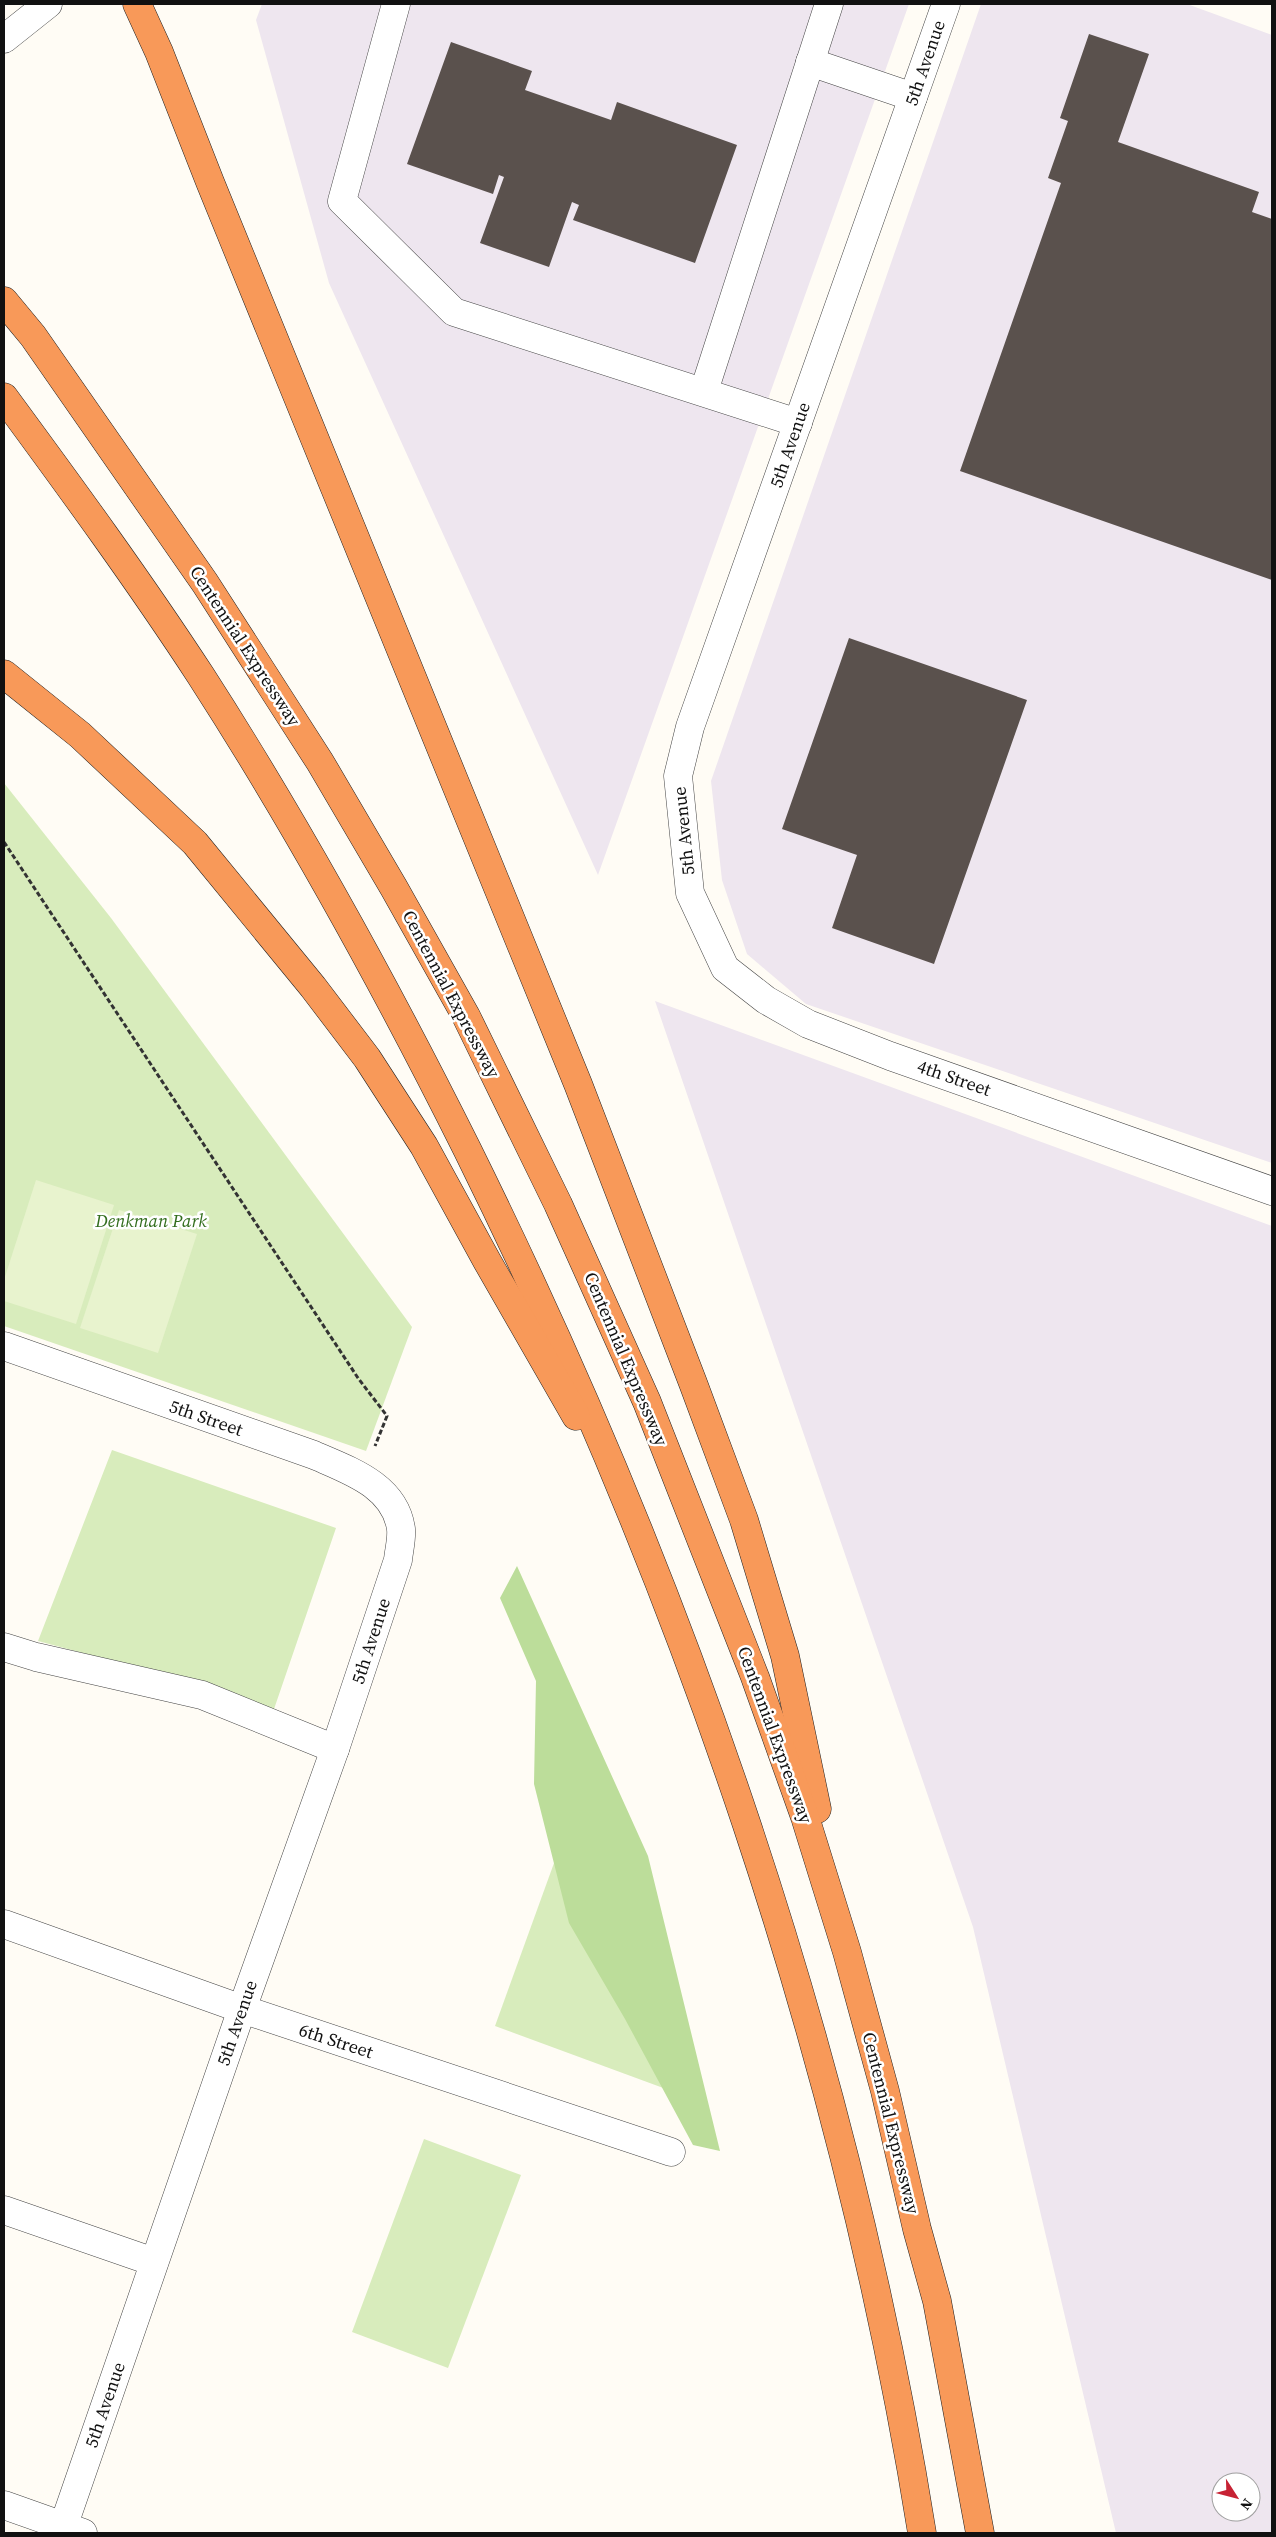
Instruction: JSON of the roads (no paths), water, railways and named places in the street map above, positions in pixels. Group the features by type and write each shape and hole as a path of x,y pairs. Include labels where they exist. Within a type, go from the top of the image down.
{"highway":[{"path":"137,4 159,52 578,1084 744,1520 785,1656 847,1952"},
{"name":"Centennial Expressway","path":"4,302 33,336 205,583 320,762 466,1016 558,1204 647,1402 755,1677 804,1817 847,1952 885,2091 917,2229 937,2301 980,2533"},
{"path":"4,397 82,503 201,677 351,926 419,1054 513,1243 575,1376 631,1512 686,1654 756,1849 798,1986 854,2196 886,2342 922,2533"},
{"path":"4,674 87,742 196,843 313,987 367,1058 424,1146 486,1261 631,1512"}],"street":[{"path":"4,39 48,4"},
{"path":"396,4 342,201 454,312 704,391 798,423"},
{"path":"704,391 829,4"},
{"name":"5th Avenue","path":"690,893 678,776 690,728 946,4"},
{"path":"810,62 913,98"},
{"name":"4th Street","path":"690,893 725,968 766,1000 808,1024 900,1059 1272,1191"},
{"name":"5th Street","path":"4,1346 314,1455 360,1476 383,1492 396,1511"},
{"name":"5th Avenue","path":"69,2531 154,2262 335,1749 398,1560 401,1530 396,1511"},
{"path":"4,1647 202,1695 335,1749"},
{"name":"6th Street","path":"4,1924 242,2009 671,2152"},
{"path":"4,2210 154,2262"},
{"path":"4,2505 69,2531"}],"park label":[{"name":"Denkman Park","path":"151,1221"}]}
